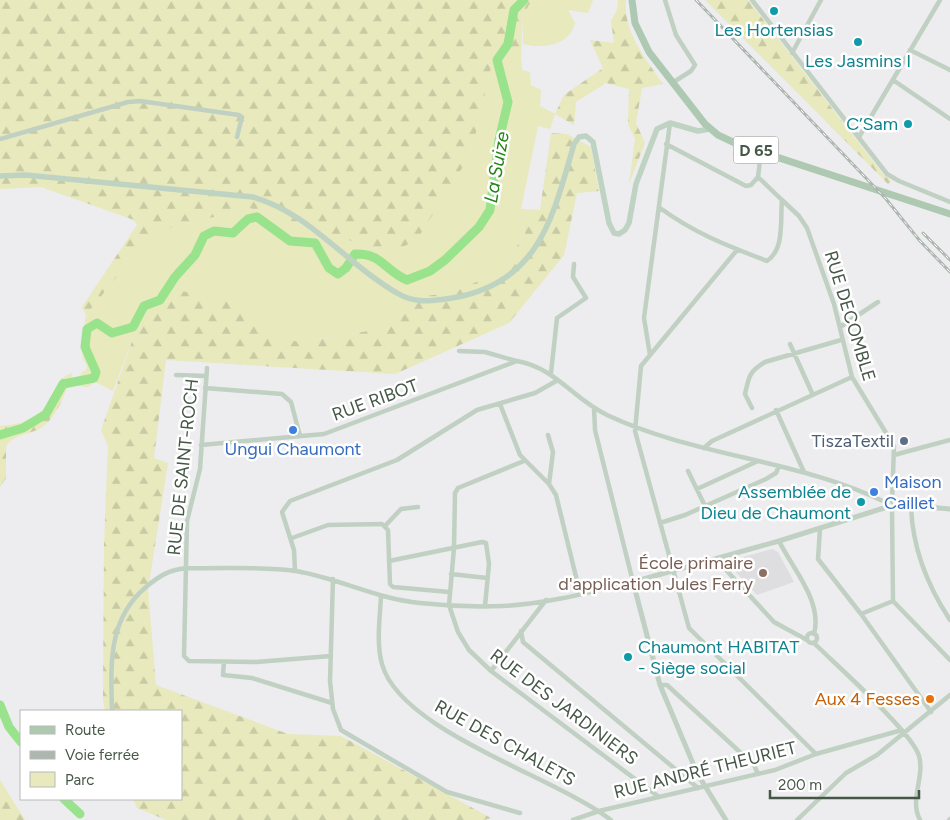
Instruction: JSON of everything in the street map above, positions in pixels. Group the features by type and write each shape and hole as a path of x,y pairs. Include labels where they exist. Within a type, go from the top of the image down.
{"main road":[{"name":"D 65","path":"632,0 633,16 640,37 692,110 710,129 724,138 762,152 950,214"},
{"path":"0,176 26,176 253,197 284,208 396,293 420,302 459,297 489,287 511,275 524,263 541,240 555,208 574,144 582,135 590,138 595,146 612,230 620,234 625,230 630,217 636,184 652,138 660,126 670,123 702,132 710,129"}],"street":[{"path":"665,0 676,35 695,65 691,71 672,83"},
{"path":"752,0 890,176 949,200"},
{"path":"756,6 761,0"},
{"path":"792,52 821,0"},
{"path":"859,137 940,0"},
{"path":"910,50 950,70"},
{"path":"893,80 950,119"},
{"path":"0,139 128,102 140,101 239,115 242,118 237,137"},
{"path":"650,355 644,318 670,123"},
{"path":"666,144 746,186 751,185 758,177 762,152"},
{"name":"RUE DECOMBLE","path":"758,177 800,216 807,228 834,304 852,377 894,446 890,505 893,601"},
{"path":"660,208 686,227 767,262 774,256 780,238 782,200"},
{"path":"737,250 641,366 635,426 689,628 816,754"},
{"path":"551,373 558,318 586,298 573,277 574,264"},
{"path":"840,327 878,302"},
{"path":"752,408 744,394 750,373 765,362 842,340"},
{"path":"790,344 812,394"},
{"path":"459,351 485,352 540,367 551,373 594,408 675,442 804,472 890,505"},
{"name":"RUE RIBOT","path":"201,445 324,434 517,361"},
{"name":"RUE DE SAINT-ROCH","path":"207,368 204,388 200,469 187,521 184,656 189,661 224,662 256,662 331,656"},
{"path":"176,374 206,376"},
{"path":"704,448 712,441 776,410 852,377"},
{"path":"295,571 292,538 282,512 290,501 397,460 477,410 535,393 558,380"},
{"path":"204,388 282,394 291,402 300,436"},
{"path":"500,404 516,447 524,461 549,484 556,495 562,511 580,593"},
{"path":"594,408 595,430 660,685 704,786 726,820"},
{"path":"776,410 804,472"},
{"path":"548,435 552,452 549,484"},
{"path":"894,455 950,440"},
{"name":"RUE DES JARDINIERS","path":"524,461 458,488 455,493 454,548 449,605 458,632 469,650 491,671 659,797"},
{"path":"697,489 758,461"},
{"path":"660,523 685,516 770,477 779,466"},
{"path":"688,471 705,506"},
{"path":"112,710 111,664 114,639 124,612 137,594 157,577 170,570 186,568 295,571 333,579 381,596 420,604 504,606 546,600 633,582 820,529 890,505 950,509"},
{"path":"911,505 911,528 919,558 940,605 950,620"},
{"path":"385,526 401,509 418,508"},
{"path":"292,538 328,525 382,524 388,530 390,584 393,587 449,592"},
{"path":"820,529 818,559 862,614 930,712"},
{"path":"779,541 813,605 816,626 814,634 817,639 814,643"},
{"path":"389,561 482,542 486,543 488,564 485,606"},
{"path":"716,559 774,622 810,643 814,643 903,731 919,755 921,775 915,801 920,820"},
{"path":"451,574 487,578"},
{"path":"333,579 332,703 336,722 341,730 437,786 520,813"},
{"name":"RUE DES CHALETS","path":"381,596 382,664 390,684 400,696 454,734 599,811 611,820"},
{"path":"491,671 546,600"},
{"path":"862,614 893,601 950,660"},
{"path":"521,631 523,642 698,788"},
{"path":"807,640 809,634 814,634"},
{"path":"224,662 223,675 252,678 332,703"},
{"path":"660,685 667,685 697,712 754,765 758,774"},
{"path":"797,820 846,773 878,755 903,731 950,695"},
{"name":"RUE ANDRÉ THEURIET","path":"573,820 599,811 758,774 816,754 903,731"}],"shaded area":[{"name":"École primaire d'application Jules Ferry","path":"772,549 778,552 794,582 757,595 728,564 729,561"}],"green space":[{"path":"0,0 532,0 523,15 521,57 506,51 493,59 471,154 416,241 388,253 250,208 153,232 86,315 82,307 137,225 134,220 41,187 0,189"},
{"path":"532,0 593,0 588,13 568,10 575,23 567,37 554,44 539,46 523,44 523,15"},
{"path":"618,0 626,0 628,24 632,34 643,55 663,84 642,88 636,123 645,143 629,184 635,139 628,124 629,89 606,83 576,102 574,125 555,114 564,95 603,68 590,40 614,43 611,21 617,10"},
{"path":"705,0 748,0 883,174 891,181 888,184"},
{"path":"506,51 521,57 522,70 530,72 531,85 541,90 540,106 555,114 550,129 538,126 521,209 525,234 505,264 476,282 451,293 424,296 412,309 368,331 299,342 274,336 237,304 148,310 136,330 113,391 95,382 88,387 79,386 81,373 86,370 87,366 83,359 81,345 86,315 153,232 250,208 388,253 471,154 493,59"},
{"path":"551,133 567,134 591,147 599,191 577,193 564,255 509,323 395,374 166,360 154,458 168,463 148,590 156,685 288,734 341,736 491,818 484,820 166,820 137,808 133,800 182,800 182,710 105,710 103,701 104,545 108,446 101,430 136,330 148,310 174,289 237,304 274,336 299,342 368,331 412,309 424,296 451,293 476,282 505,264 525,234 521,209 540,210"},
{"path":"73,373 60,404 51,419 39,429 17,437 6,446 6,478 0,487 0,426 22,422 37,415 45,407 62,379"},
{"path":"0,780 25,820 0,820"}],"waterway":[{"name":"La Suize","path":"0,435 23,428 46,414 63,384 94,378 96,372 85,347 87,329 97,323 112,333 133,327 144,306 160,300 175,277 195,255 204,236 214,231 233,233 248,219 257,217 290,241 315,243 329,268 338,274 346,268 355,254 364,254 378,259 393,272 407,280 430,271 445,260 479,227 490,210 499,140 508,102 497,60 508,44 514,10 524,0"},
{"name":"La Suize","path":"0,705 9,727 20,741"},
{"name":"La Suize","path":"65,800 80,814"}],"railway":[{"path":"696,0 886,199 920,241 950,272"},
{"path":"923,233 950,260"}],"place":[{"name":"Les Hortensias","path":"774,11"},
{"name":"Les Jasmins I","path":"858,42"},
{"name":"C’Sam","path":"908,124"},
{"name":"Ungui Chaumont","path":"293,430"},
{"name":"TiszaTextil","path":"904,441"},
{"name":"Maison Caillet","path":"874,492"},
{"name":"Assemblée de Dieu de Chaumont","path":"861,502"},
{"name":"École primaire d'application Jules Ferry","path":"763,573"},
{"name":"Chaumont HABITAT - Siège social","path":"628,657"},
{"name":"Aux 4 Fesses","path":"930,699"}]}
